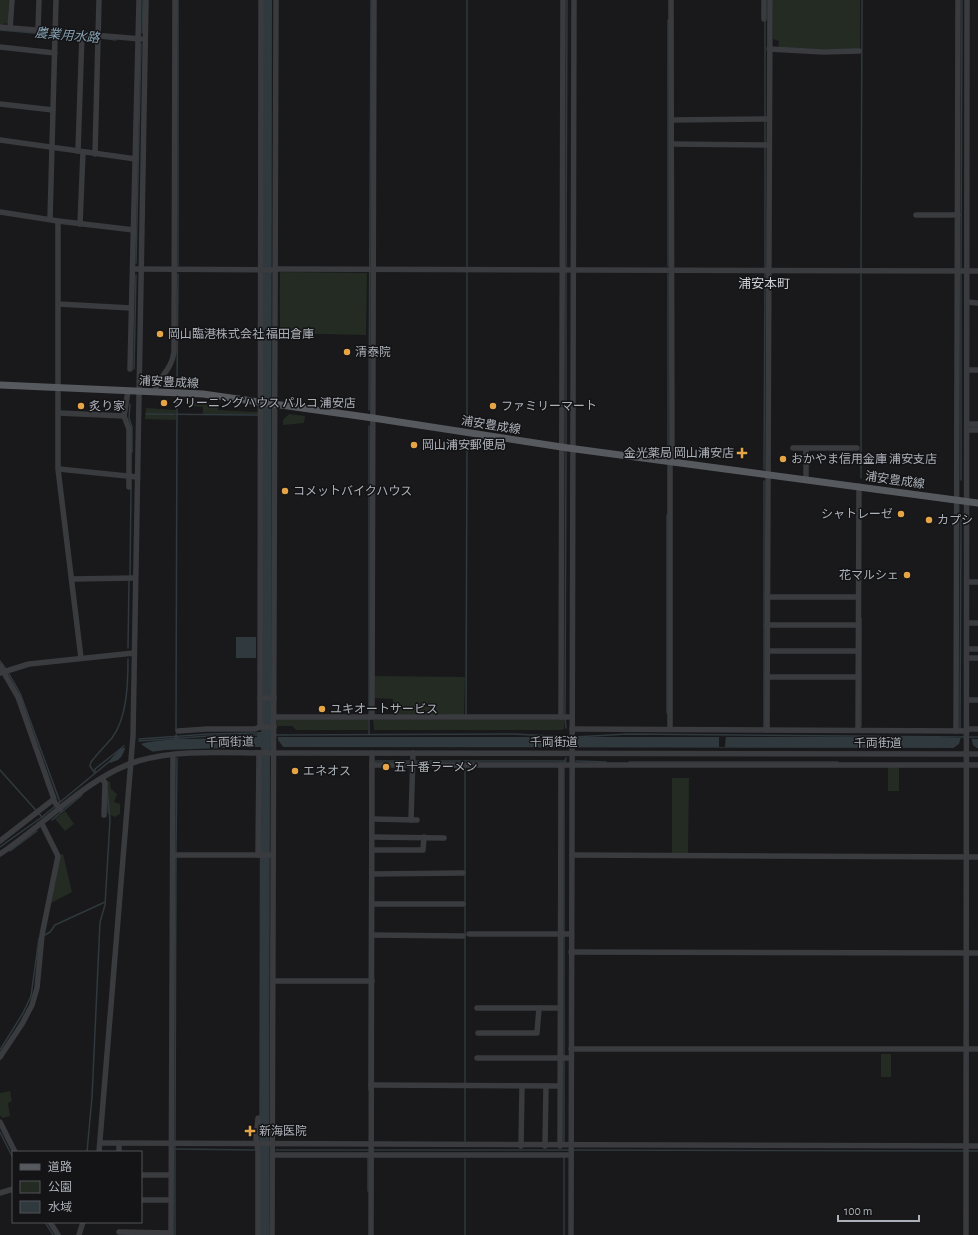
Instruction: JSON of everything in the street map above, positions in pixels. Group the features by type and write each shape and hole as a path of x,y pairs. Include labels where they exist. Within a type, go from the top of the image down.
{"main road":[{"name":"浦安豊成線","path":"0,385 203,394 373,418 566,448 978,503"}],"street":[{"path":"10,28 12,0"},
{"path":"38,30 39,0"},
{"path":"50,220 56,0"},
{"path":"95,154 99,0"},
{"path":"130,369 139,0"},
{"path":"99,1151 131,764 134,653 132,578 137,477 146,0"},
{"path":"154,392 173,359 175,270 175,0"},
{"path":"261,0 269,270 266,403 272,698 274,717 268,728"},
{"path":"266,855 274,750 261,698 266,403 276,0"},
{"path":"370,716 373,418 371,270 374,0"},
{"path":"563,0 567,271 566,717"},
{"path":"567,1150 560,1086 565,1058 572,1049 571,952 565,934 566,765 572,750 572,729 566,717 566,448 567,271 574,0"},
{"path":"670,730 671,0"},
{"path":"956,731 961,608 956,500 961,452 962,408 962,13 958,0"},
{"path":"966,1235 967,623 961,608 967,582 967,502 961,452 967,427 962,408 967,370 967,302 962,271 961,214 962,13 967,0"},
{"path":"764,19 766,3"},
{"path":"766,3 769,49 766,119 768,271 767,730"},
{"path":"0,27 38,30 55,34 145,39"},
{"path":"80,224 82,36"},
{"path":"0,47 55,52"},
{"path":"769,49 816,52 859,51"},
{"path":"0,104 52,110"},
{"path":"671,120 766,119"},
{"path":"0,140 136,159"},
{"path":"671,144 766,145"},
{"path":"0,212 50,220 134,230"},
{"path":"916,215 961,214"},
{"path":"58,221 59,470 73,579 81,658"},
{"path":"133,269 978,271"},
{"path":"967,302 978,303"},
{"path":"58,304 132,308"},
{"path":"967,370 978,370"},
{"path":"128,391 124,416 129,429 129,487"},
{"path":"59,413 124,416"},
{"path":"967,427 978,424"},
{"path":"967,427 978,430"},
{"path":"793,448 857,448"},
{"path":"806,448 806,479"},
{"path":"59,470 137,477"},
{"path":"858,730 859,486"},
{"path":"73,579 132,578"},
{"path":"967,582 978,582"},
{"path":"767,596 858,597"},
{"path":"967,623 978,623"},
{"path":"767,625 858,625"},
{"path":"967,649 978,650"},
{"path":"767,652 858,651"},
{"path":"4,671 29,664 134,653"},
{"path":"967,658 978,658"},
{"path":"0,666 18,697 53,800 60,808"},
{"path":"767,678 858,677"},
{"path":"261,698 272,698"},
{"path":"967,700 978,700"},
{"path":"274,717 566,717"},
{"path":"178,731 268,728"},
{"path":"572,729 967,732 978,729"},
{"name":"千両街道","path":"0,854 102,778 131,764 150,758 173,755 259,753 274,750 413,753 572,750 666,753 796,754 936,753 967,751 978,754"},
{"path":"259,753 273,981 271,1145 273,1155 272,1235"},
{"path":"371,1235 370,981 372,936 372,753"},
{"path":"372,819 414,820 413,753"},
{"path":"666,753 666,763"},
{"path":"935,765 936,753"},
{"path":"796,754 796,763"},
{"path":"843,754 843,763"},
{"path":"876,754 876,765"},
{"path":"119,1232 171,1234 171,1175 175,1144 176,855 173,755"},
{"path":"372,765 412,762 566,765 666,763 843,763 876,765 978,764"},
{"path":"566,765 572,855 560,1008 565,1058 571,1235"},
{"path":"102,778 105,783 104,815"},
{"path":"0,841 53,800"},
{"path":"0,1057 22,1024 32,1005 37,988 42,937 58,856 42,824"},
{"path":"372,837 444,838"},
{"path":"372,850 423,850 424,837"},
{"path":"176,855 266,855"},
{"path":"572,855 978,857"},
{"path":"372,874 462,873"},
{"path":"372,904 463,904"},
{"path":"372,936 565,934"},
{"path":"571,952 978,953"},
{"path":"273,981 370,981"},
{"path":"477,1008 560,1008"},
{"path":"478,1033 537,1032 539,1008"},
{"path":"572,1049 978,1049"},
{"path":"477,1058 565,1058"},
{"path":"371,1085 560,1086"},
{"path":"521,1146 522,1086"},
{"path":"545,1146 546,1086"},
{"path":"258,1118 258,1235"},
{"path":"0,1122 14,1151"},
{"path":"100,1143 271,1145 370,1152 967,1149 978,1146"},
{"path":"119,1144 119,1151"},
{"path":"273,1155 521,1146 545,1146 567,1150"},
{"path":"142,1175 171,1175"},
{"path":"0,1193 12,1189"},
{"path":"142,1200 171,1200"},
{"path":"51,1223 58,1235"},
{"path":"79,1235 83,1223"}],"green space":[{"path":"0,0 9,0 8,23 0,25"},
{"path":"773,0 860,0 860,50 778,48 779,41 773,39"},
{"path":"280,272 367,273 366,335 280,333"},
{"path":"187,400 218,404 218,410 258,412 258,414 203,414 203,407 188,406"},
{"path":"146,408 176,410 176,413 173,413 176,416 176,420 145,419"},
{"path":"289,414 305,416 304,423 283,425 283,420"},
{"path":"374,676 465,677 464,715 393,714 393,699 374,698"},
{"path":"277,719 368,719 368,730 296,730 292,726 277,726"},
{"path":"373,720 564,720 564,729 374,730"},
{"path":"888,767 899,767 899,791 888,791"},
{"path":"672,778 689,778 688,853 672,853"},
{"path":"107,781 110,782 111,789 117,794 114,802 120,804 120,814 115,817 107,813"},
{"path":"65,811 74,824 65,831 55,819"},
{"path":"63,854 72,892 51,903 60,855"},
{"path":"881,1054 891,1054 891,1077 881,1077"},
{"path":"10,1091 12,1101 8,1103 10,1116 2,1118 0,1115 0,1093"}],"water":[{"path":"236,637 256,637 256,658 236,658"},
{"path":"257,732 269,732 279,737 941,737 978,739 978,748 256,747 165,750 122,756 118,760 110,763 109,761 120,749 148,742 174,739 176,733 179,739 257,737"}],"pier":[{"path":"255,732 257,732 257,737 184,739 184,737 209,735 255,735"},
{"path":"269,732 278,734 278,740 284,748 268,748"},
{"path":"719,734 726,734 725,747 719,747"},
{"path":"961,737 971,737 973,745 978,749 952,749 959,744"},
{"path":"126,738 139,738 142,745 153,752 120,760 125,749"}],"waterway":[{"path":"142,33 143,0"},
{"path":"178,0 178,266"},
{"path":"266,748 267,0"},
{"path":"369,410 371,0"},
{"path":"467,0 467,268"},
{"path":"566,268 567,0"},
{"path":"861,268 862,0"},
{"path":"961,268 962,0"},
{"path":"668,20 668,266"},
{"path":"765,20 765,268"},
{"name":"農業用水路","path":"0,30 80,37"},
{"name":"農業用水路","path":"84,37 96,38"},
{"name":"農業用水路","path":"100,38 116,40"},
{"path":"136,263 141,44"},
{"path":"467,272 467,424"},
{"path":"566,272 566,444"},
{"path":"961,272 961,480"},
{"path":"764,469 765,273"},
{"path":"177,384 178,274"},
{"path":"668,274 668,448"},
{"path":"861,274 861,478"},
{"path":"134,369 136,275"},
{"path":"176,730 177,400"},
{"path":"130,404 129,418 132,427 132,452"},
{"path":"146,414 258,415"},
{"path":"369,426 369,734"},
{"path":"972,427 978,427"},
{"path":"466,715 467,439"},
{"path":"565,714 566,450"},
{"path":"764,481 764,728"},
{"path":"130,576 131,488"},
{"path":"667,515 667,713"},
{"path":"960,729 961,519"},
{"path":"128,648 129,580"},
{"path":"861,618 861,726"},
{"path":"94,772 90,766 91,762 112,738 121,721 126,700 128,659"},
{"path":"0,661 6,669"},
{"path":"8,672 20,693 60,802"},
{"path":"565,718 566,728"},
{"path":"139,739 209,734 259,733"},
{"path":"275,735 513,734 571,737"},
{"path":"574,737 628,734 964,737"},
{"path":"139,741 209,736 259,735"},
{"path":"968,737 978,737"},
{"path":"95,773 95,769 124,746"},
{"path":"264,1235 265,757"},
{"path":"176,853 177,758"},
{"path":"564,763 566,758"},
{"path":"0,847 42,817 110,761"},
{"path":"369,1090 370,761"},
{"path":"375,761 411,761"},
{"path":"415,761 566,761"},
{"path":"576,761 606,762"},
{"path":"629,762 838,762"},
{"path":"465,767 465,1083"},
{"path":"564,767 564,1143"},
{"path":"0,770 42,817"},
{"path":"87,1151 92,1097 100,922 105,905 110,820 107,789"},
{"path":"52,820 82,795"},
{"path":"10,851 37,831"},
{"path":"175,1141 176,857"},
{"path":"43,936 50,932 55,925 105,902"},
{"path":"0,1050 23,1013 31,996 39,938"},
{"path":"465,1087 465,1141"},
{"path":"0,1132 12,1156"},
{"path":"175,1145 175,1235"},
{"path":"175,1149 255,1150"},
{"path":"260,1150 265,1150"},
{"path":"276,1150 370,1150"},
{"path":"373,1150 570,1150"},
{"path":"573,1150 964,1151"},
{"path":"967,1151 978,1151"},
{"path":"368,1157 368,1191"},
{"path":"564,1157 564,1235"},
{"path":"465,1159 465,1235"},
{"path":"46,1223 53,1235"}],"place":[{"name":"岡山臨港株式会社 福田倉庫","path":"160,334"},
{"name":"清泰院","path":"347,352"},
{"name":"クリーニングハウス パルコ 浦安店","path":"164,403"},
{"name":"炙り家","path":"81,406"},
{"name":"ファミリーマート","path":"493,406"},
{"name":"岡山浦安郵便局","path":"414,445"},
{"name":"金光薬局 岡山浦安店","path":"742,453"},
{"name":"おかやま信用金庫 浦安支店","path":"783,459"},
{"name":"コメットバイクハウス","path":"285,491"},
{"name":"シャトレーゼ","path":"901,514"},
{"name":"カプシ","path":"929,520"},
{"name":"花マルシェ","path":"907,575"},
{"name":"ユキオートサービス","path":"322,709"},
{"name":"五十番ラーメン","path":"386,767"},
{"name":"エネオス","path":"295,771"},
{"name":"新海医院","path":"250,1131"}],"district":[{"name":"浦安本町","path":"764,284"}]}
